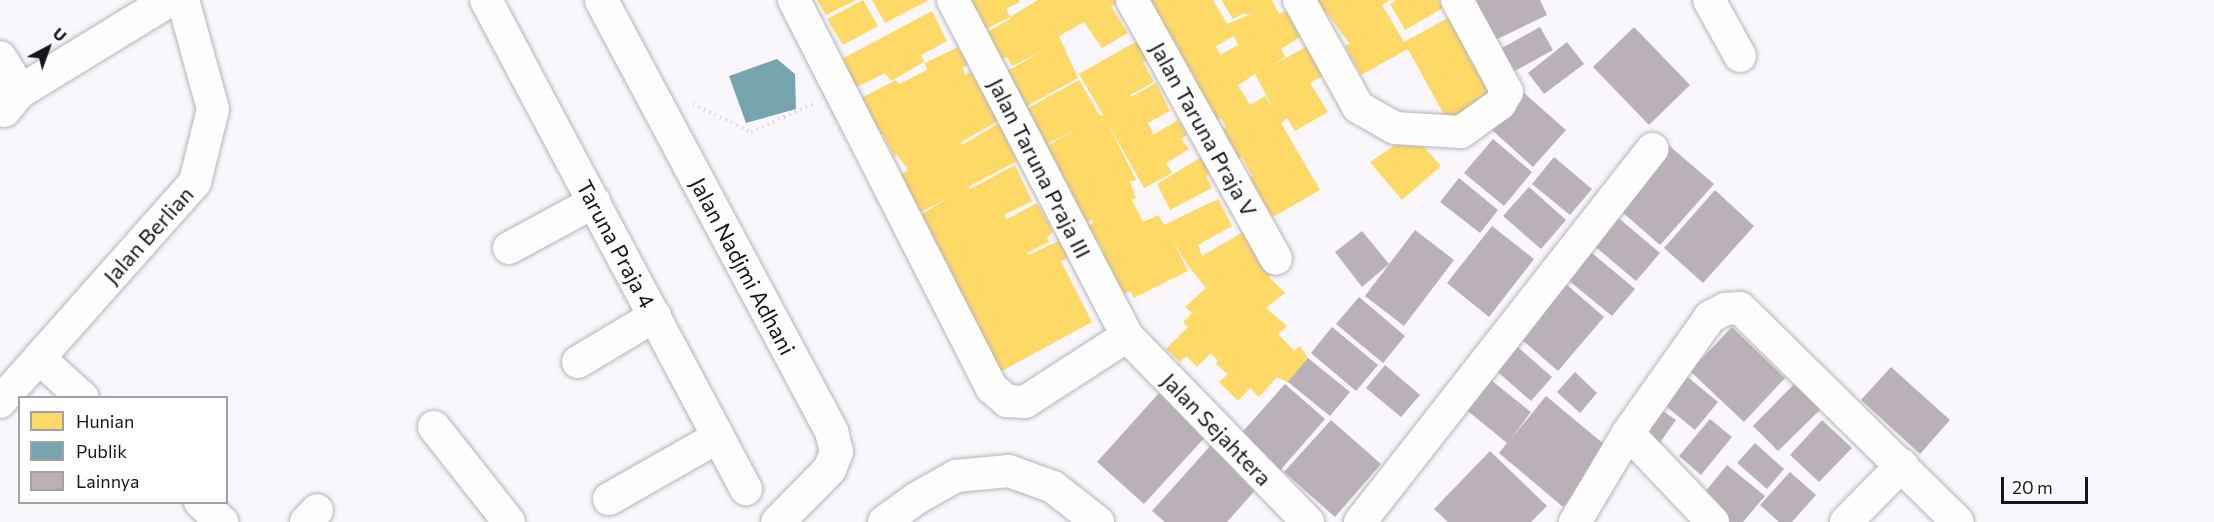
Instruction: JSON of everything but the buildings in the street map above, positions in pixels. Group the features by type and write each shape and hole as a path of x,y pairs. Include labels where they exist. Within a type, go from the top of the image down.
{"main road":[{"path":"10,97 168,0"},
{"name":"Jalan Nadjmi Adhani","path":"601,0 831,431 836,451 829,469 777,522"}],"street":[{"name":"Jalan Berlian","path":"0,402 195,182 213,109 183,0"},
{"name":"Taruna Praja 4","path":"486,0 746,489"},
{"path":"794,0 992,388 1007,401 1025,402 1126,336"},
{"name":"Jalan Taruna Praja III","path":"953,0 1126,336"},
{"name":"Jalan Taruna Praja V","path":"1132,0 1276,259"},
{"path":"1299,0 1358,108 1395,128 1461,132 1500,104 1507,92 1457,0"},
{"path":"1709,0 1740,56"},
{"path":"0,57 10,97 0,116"},
{"path":"1360,522 1652,149"},
{"path":"509,248 594,202"},
{"path":"1575,522 1628,433 1710,317 1725,309 1740,308 1958,522"},
{"path":"578,362 655,316"},
{"name":"Jalan Sejahtera","path":"1126,336 1308,522"},
{"path":"39,358 81,396"},
{"path":"434,427 509,522"},
{"path":"1628,433 1713,522"},
{"path":"609,499 718,436"},
{"path":"1846,522 1902,465"},
{"path":"884,522 917,498 956,476 1009,471 1053,487 1098,522"},
{"path":"202,504 222,522"}],"path":[{"path":"687,101 751,132 841,92"}]}
